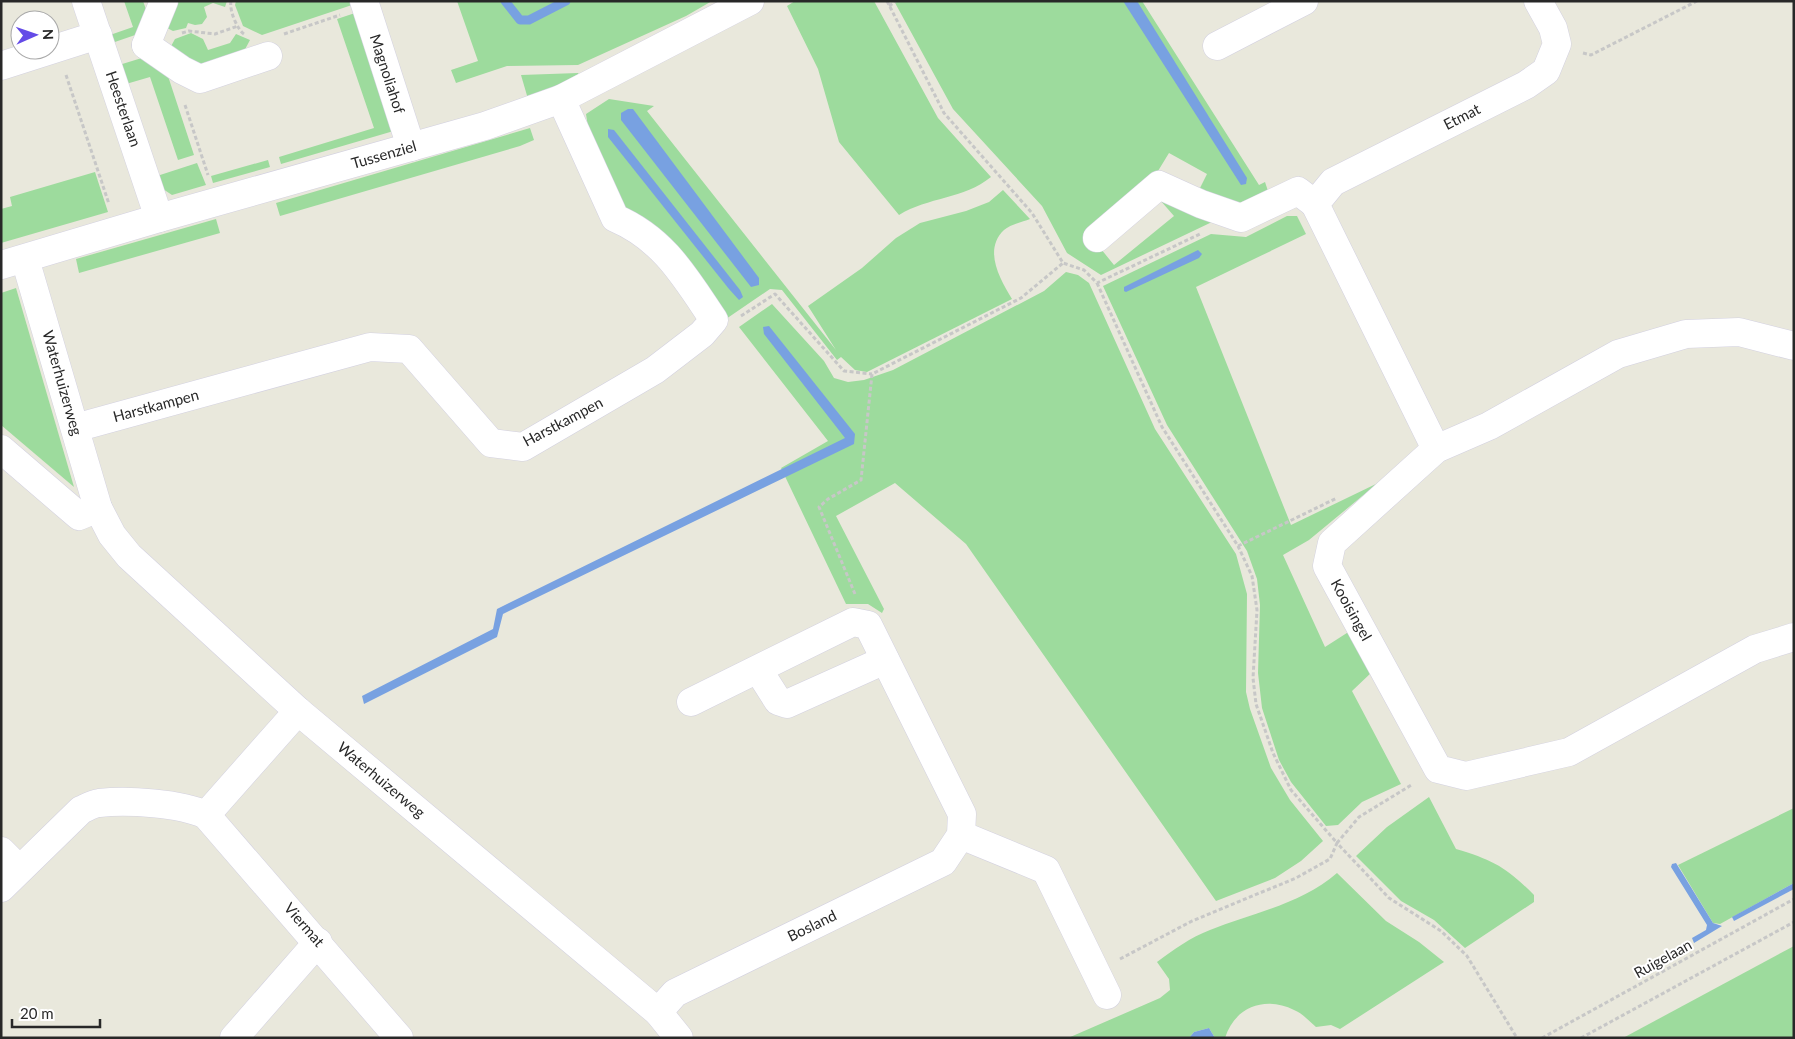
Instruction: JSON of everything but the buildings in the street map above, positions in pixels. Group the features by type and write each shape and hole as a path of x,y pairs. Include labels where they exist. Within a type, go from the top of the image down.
{"street":[{"name":"Heesterlaan","path":"86,1 159,218"},
{"path":"146,45 164,1"},
{"name":"Tussenziel","path":"13,262 159,218 485,126 561,100 750,1"},
{"path":"1217,46 1304,1"},
{"path":"1538,1 1553,28 1557,44"},
{"name":"Magnoliahof","path":"364,4 411,147"},
{"name":"Etmat","path":"1315,204 1334,182 1526,85 1546,72 1557,44"},
{"path":"60,48 146,45 200,79 274,46"},
{"path":"1,66 20,60"},
{"path":"561,100 615,218 636,227 653,240 672,260 714,320"},
{"path":"1097,238 1159,185 1240,218 1298,191 1315,204 1436,449"},
{"name":"Waterhuizerweg","path":"13,262 75,428 98,508 112,535 129,556 298,711 658,1012 679,1038"},
{"name":"Harstkampen","path":"75,428 370,347 408,349 491,443 523,446 655,370 702,334 714,320"},
{"name":"Kooisingel","path":"1438,769 1327,566 1332,543 1436,449 1489,426 1618,354 1686,334 1739,332 1794,346"},
{"path":"1,449 79,516 98,508"},
{"path":"691,702 854,622 868,625 962,814 961,835 1046,870 1107,995"},
{"path":"1438,769 1466,776 1569,752 1755,649 1794,637"},
{"path":"758,670 778,701 787,704 885,660"},
{"path":"7,869 81,810 96,803 168,806 194,809 206,815 298,711"},
{"name":"Viermat","path":"206,815 318,942 399,1038"},
{"name":"Bosland","path":"658,1012 675,993 943,862 961,835"},
{"path":"234,1038 318,942"}],"path":[{"path":"887,1 944,113 1032,213 1063,263 1084,270 1097,283 1162,426 1238,546 1252,576 1257,610 1253,678 1256,704 1273,753 1291,790 1337,843 1389,898 1441,931 1467,956 1517,1038"},
{"path":"889,6 896,1"},
{"path":"1557,44 1591,55 1697,1"},
{"path":"274,46 364,4"},
{"path":"146,45 188,31 215,34 238,26"},
{"path":"60,57 118,230"},
{"path":"172,63 216,202"},
{"path":"1097,283 1210,229 1224,212"},
{"path":"714,320 729,324 775,294 844,371 872,374 1021,298 1063,263"},
{"path":"854,622 855,595 819,507 828,499 861,480 872,374"},
{"path":"1094,971 1192,921 1296,878 1330,859 1337,843 1359,817 1438,769"},
{"name":"Ruigelaan","path":"1542,1038 1794,899"},
{"name":"Ruigelaan","path":"1581,1038 1794,922"}],"green space":[{"path":"124,1 143,1 148,15 138,34 112,43 110,35 133,27"},
{"path":"176,1 227,1 225,7 213,3 204,7 207,17 202,24 188,23 186,28 173,31 163,26"},
{"path":"236,1 353,1 355,4 262,35 243,26 235,5"},
{"path":"457,1 712,1 686,16 578,65 507,66 456,83 451,70 478,61"},
{"path":"795,1 874,1 938,118 991,177 969,190 910,209 899,215 839,142 818,69 787,6"},
{"path":"894,1 1142,1 1259,185 1265,182 1268,191 1237,207 1198,192 1207,174 1169,153 1158,171 1088,233 1114,265 1174,216 1160,200 1212,222 1101,275 1067,253 1042,206 953,109"},
{"path":"358,12 397,130 281,164 279,157 374,128 337,19"},
{"path":"191,33 203,39 208,50 230,43 236,34 250,40 242,55 203,69 170,48 175,39"},
{"path":"145,57 166,70 194,155 178,160 150,77 126,84 119,65"},
{"path":"578,73 579,75 528,99 521,75"},
{"path":"609,99 654,106 647,111 836,350 808,306 862,268 896,238 920,223 966,211 989,202 1003,190 1030,219 1004,230 995,246 994,255 999,274 1012,299 867,372 855,370 841,357 837,360 782,290 770,289 726,319 629,217 588,127 586,114"},
{"path":"530,128 534,140 520,146 280,216 276,203"},
{"path":"268,160 270,167 213,183 211,176"},
{"path":"197,163 206,185 172,195 163,189 157,176"},
{"path":"95,172 108,212 1,243 1,209 12,206 10,197"},
{"path":"1287,216 1297,216 1306,234 1196,287 1291,525 1378,483 1309,540 1283,555 1325,647 1350,631 1372,672 1352,691 1401,784 1362,802 1338,825 1326,826 1291,782 1279,760 1262,708 1258,673 1260,605 1257,579 1247,551 1167,425 1103,286 1211,234 1246,237"},
{"path":"216,219 220,233 79,273 76,259"},
{"path":"1066,272 1078,275 1089,283 1155,429 1236,554 1247,594 1246,692 1250,709 1271,768 1290,800 1323,841 1301,861 1275,878 1216,901 966,544 895,483 836,516 884,609 882,613 868,604 846,604 781,468 828,441 739,327 772,304 824,361 834,378 848,382 864,380 893,370 1044,291"},
{"path":"16,288 74,487 1,425 1,293"},
{"path":"1429,797 1456,849 1490,861 1507,871 1534,895 1534,902 1465,948 1434,920 1401,901 1356,856 1387,827"},
{"path":"1794,808 1794,883 1720,924 1713,923 1678,865"},
{"path":"1337,873 1386,921 1419,942 1444,962 1340,1029 1331,1025 1316,1027 1303,1015 1294,1010 1273,1004 1262,1004 1244,1011 1236,1018 1225,1038 1215,1038 1209,1028 1194,1032 1189,1038 1068,1038 1160,998 1170,990 1169,979 1157,962 1182,944 1210,930 1293,900 1323,884"},
{"path":"1794,946 1794,1038 1623,1038"}],"water":[{"path":"1123,1 1137,1 1247,178 1246,184 1241,185"},
{"path":"628,109 633,109 759,278 759,285 751,287 621,120 621,113"},
{"path":"608,129 614,130 740,290 743,297 739,300 729,289 608,137"},
{"path":"1198,250 1202,254 1199,258 1126,292 1124,291 1124,287"},
{"path":"769,326 855,434 854,444 503,614 497,637 364,704 362,696 493,629 497,609 845,438 764,334 763,327"},
{"path":"1676,863 1713,923 1722,926 1694,943 1692,938 1706,930 1707,925 1671,867 1672,864"},
{"path":"1794,883 1794,889 1734,921 1732,917"},
{"path":"1209,1028 1215,1038 1189,1038 1194,1032"}],"waterway":[{"path":"505,1 520,20 529,20 566,1"}]}
